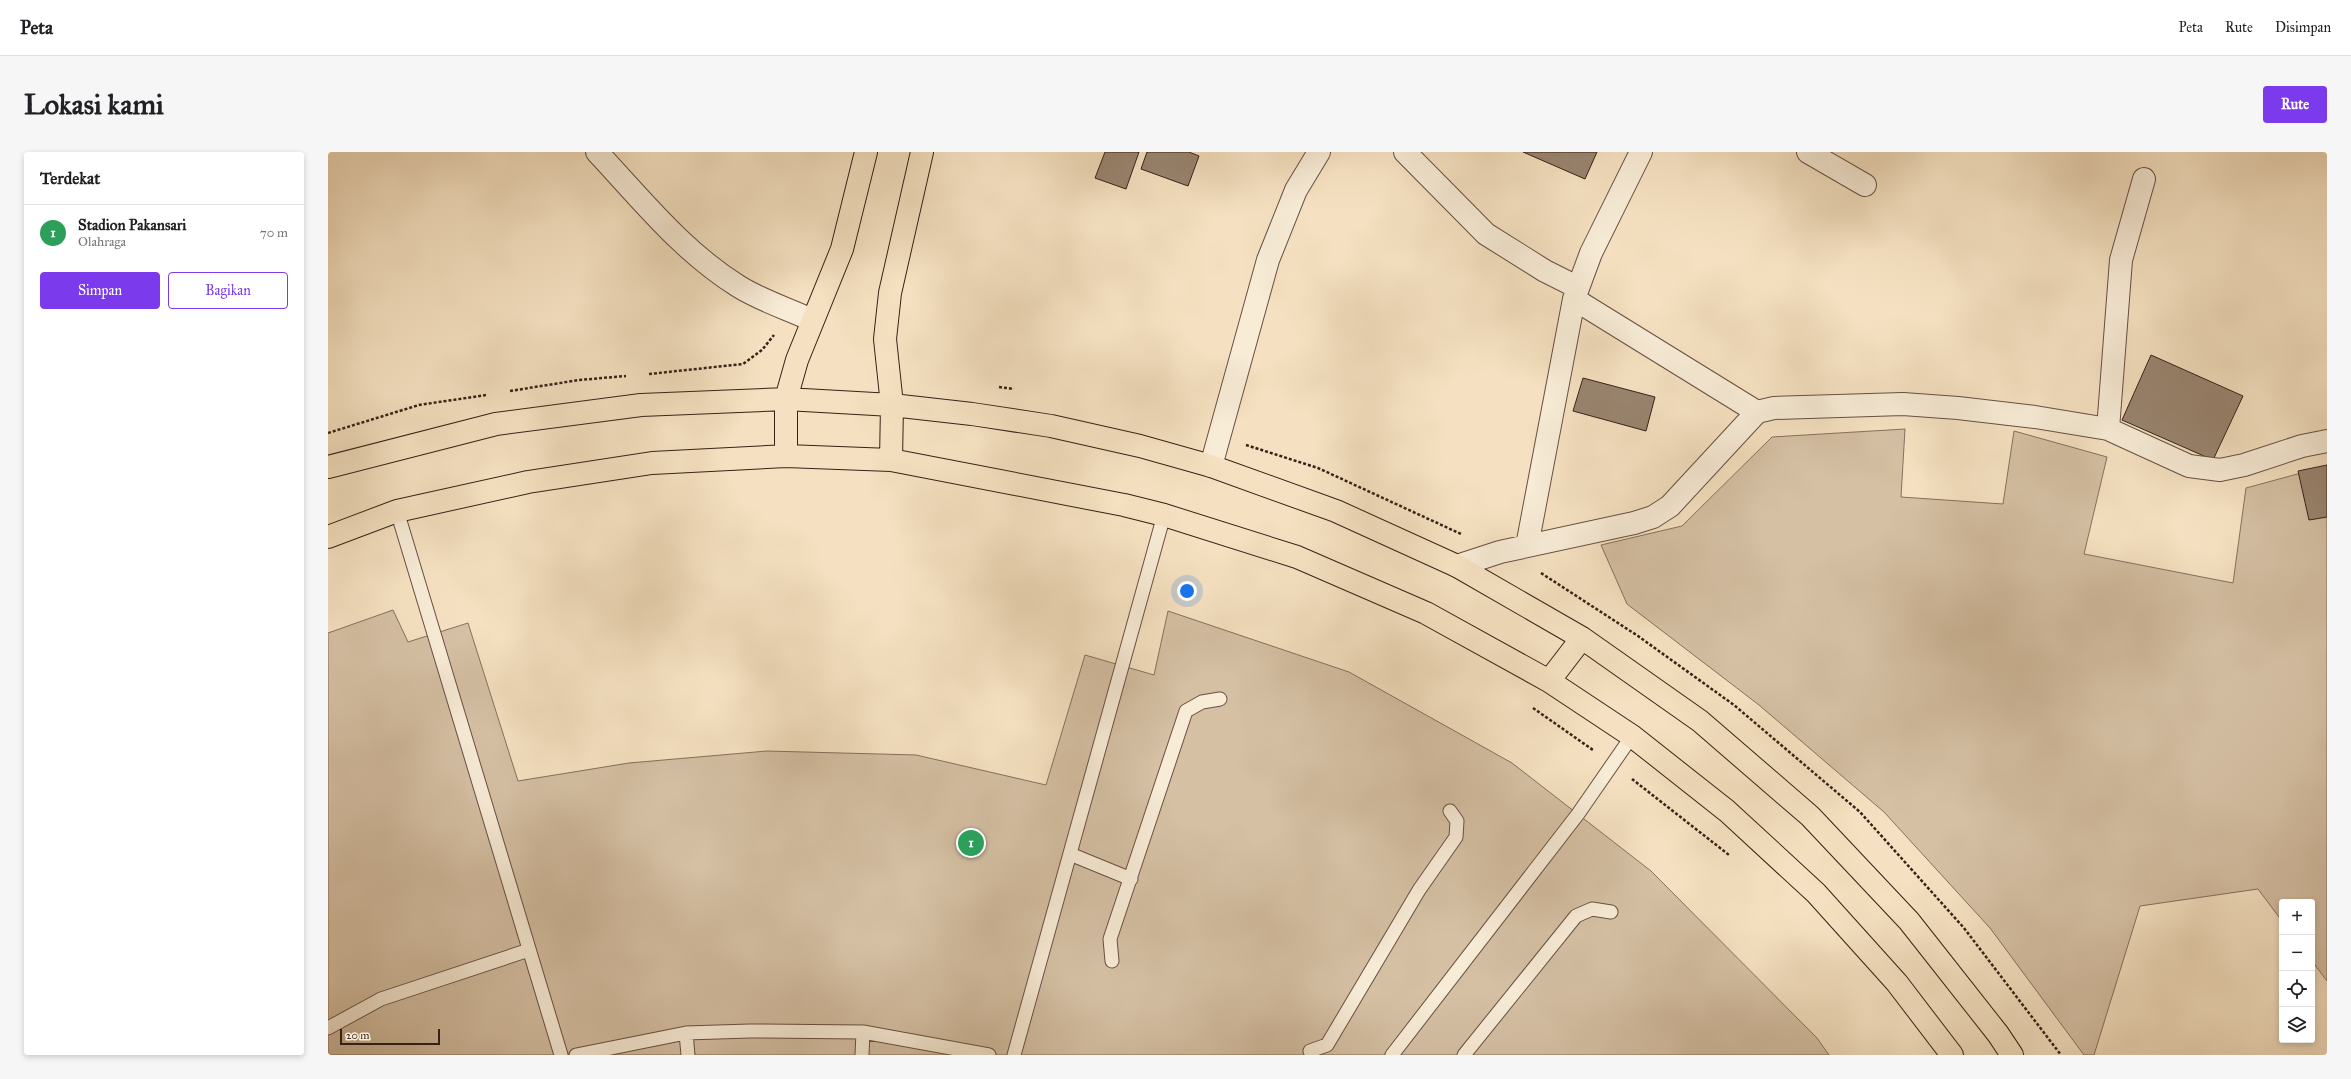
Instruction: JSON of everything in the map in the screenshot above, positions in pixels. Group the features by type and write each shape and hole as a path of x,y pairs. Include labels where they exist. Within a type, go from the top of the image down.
{"main road":[{"path":"786,456 786,399 797,360 842,249 866,152"},
{"path":"891,460 892,405 885,339 890,293 922,152"},
{"path":"328,467 496,424 641,405 786,399 892,405 972,414 1051,426 1140,446 1211,466 1336,511 1457,566 1582,638 1700,721 1810,816 1909,921 1998,1034 2012,1055"},
{"path":"328,537 397,511 528,482 652,463 786,456 891,460 1124,504 1297,557 1426,613 1549,681 1632,736 1727,811 1816,893 1897,983 1952,1055"},
{"path":"1549,681 1582,638"}],"street":[{"path":"597,152 681,242 706,263 739,286 812,320"},
{"path":"1211,466 1268,260 1296,190 1319,152"},
{"path":"1405,152 1486,234 1545,271 1757,412"},
{"path":"1527,546 1576,293 1591,253 1641,152"},
{"path":"1808,152 1865,185"},
{"path":"2108,429 2121,260 2144,179"},
{"path":"1457,566 1527,546 1634,523 1653,517 1670,506 1686,491 1757,412 1774,408 1903,404 1958,408 2035,417 2108,429 2189,466 2220,470 2244,465 2288,450 2327,441"}],"lane":[{"path":"397,511 561,1055"},
{"path":"1014,1055 1164,515"},
{"path":"1112,961 1110,939 1186,712 1202,702 1220,699"},
{"path":"1392,1055 1578,814 1632,736"},
{"path":"1310,1051 1327,1045 1419,890 1456,837 1457,821 1450,811"},
{"path":"1070,854 1131,879"},
{"path":"1464,1055 1576,916 1592,909 1611,912"},
{"path":"328,1028 381,999 530,950"},
{"path":"576,1055 686,1033 750,1031 863,1032 988,1055"},
{"path":"862,1055 863,1032"},
{"path":"686,1033 688,1055"}],"path":[{"path":"641,375 743,364 762,350 792,310"},
{"path":"503,392 579,380 633,375"},
{"path":"328,433 419,405 488,395"},
{"path":"1530,706 1612,764 1730,856"}],"shaded area":[{"path":"1905,429 1901,497 2003,504 2014,431 2107,457 2084,554 2233,583 2246,488 2327,466 2327,981 2315,965 2315,899 2279,899 2279,917 2258,889 2140,906 2094,1055 2084,1055 1990,928 1884,812 1759,705 1627,604 1601,545 1682,526 1772,437"},
{"path":"393,610 408,642 468,623 518,781 629,763 767,751 916,755 1046,785 1085,655 1154,675 1168,611 1349,672 1512,763 1651,871 1817,1038 1829,1055 328,1055 328,633"}],"building":[{"path":"1105,152 1139,152 1126,189 1095,178"},
{"path":"1147,152 1189,152 1199,156 1188,186 1141,169"},
{"path":"1523,152 1597,152 1585,179"},
{"path":"2151,355 2243,396 2213,460 2122,420"},
{"path":"1583,378 1655,397 1646,431 1573,411"},
{"path":"2327,465 2327,517 2309,520 2298,471"}],"place":[{"name":"Stadion Pakansari","path":"971,843"}]}
